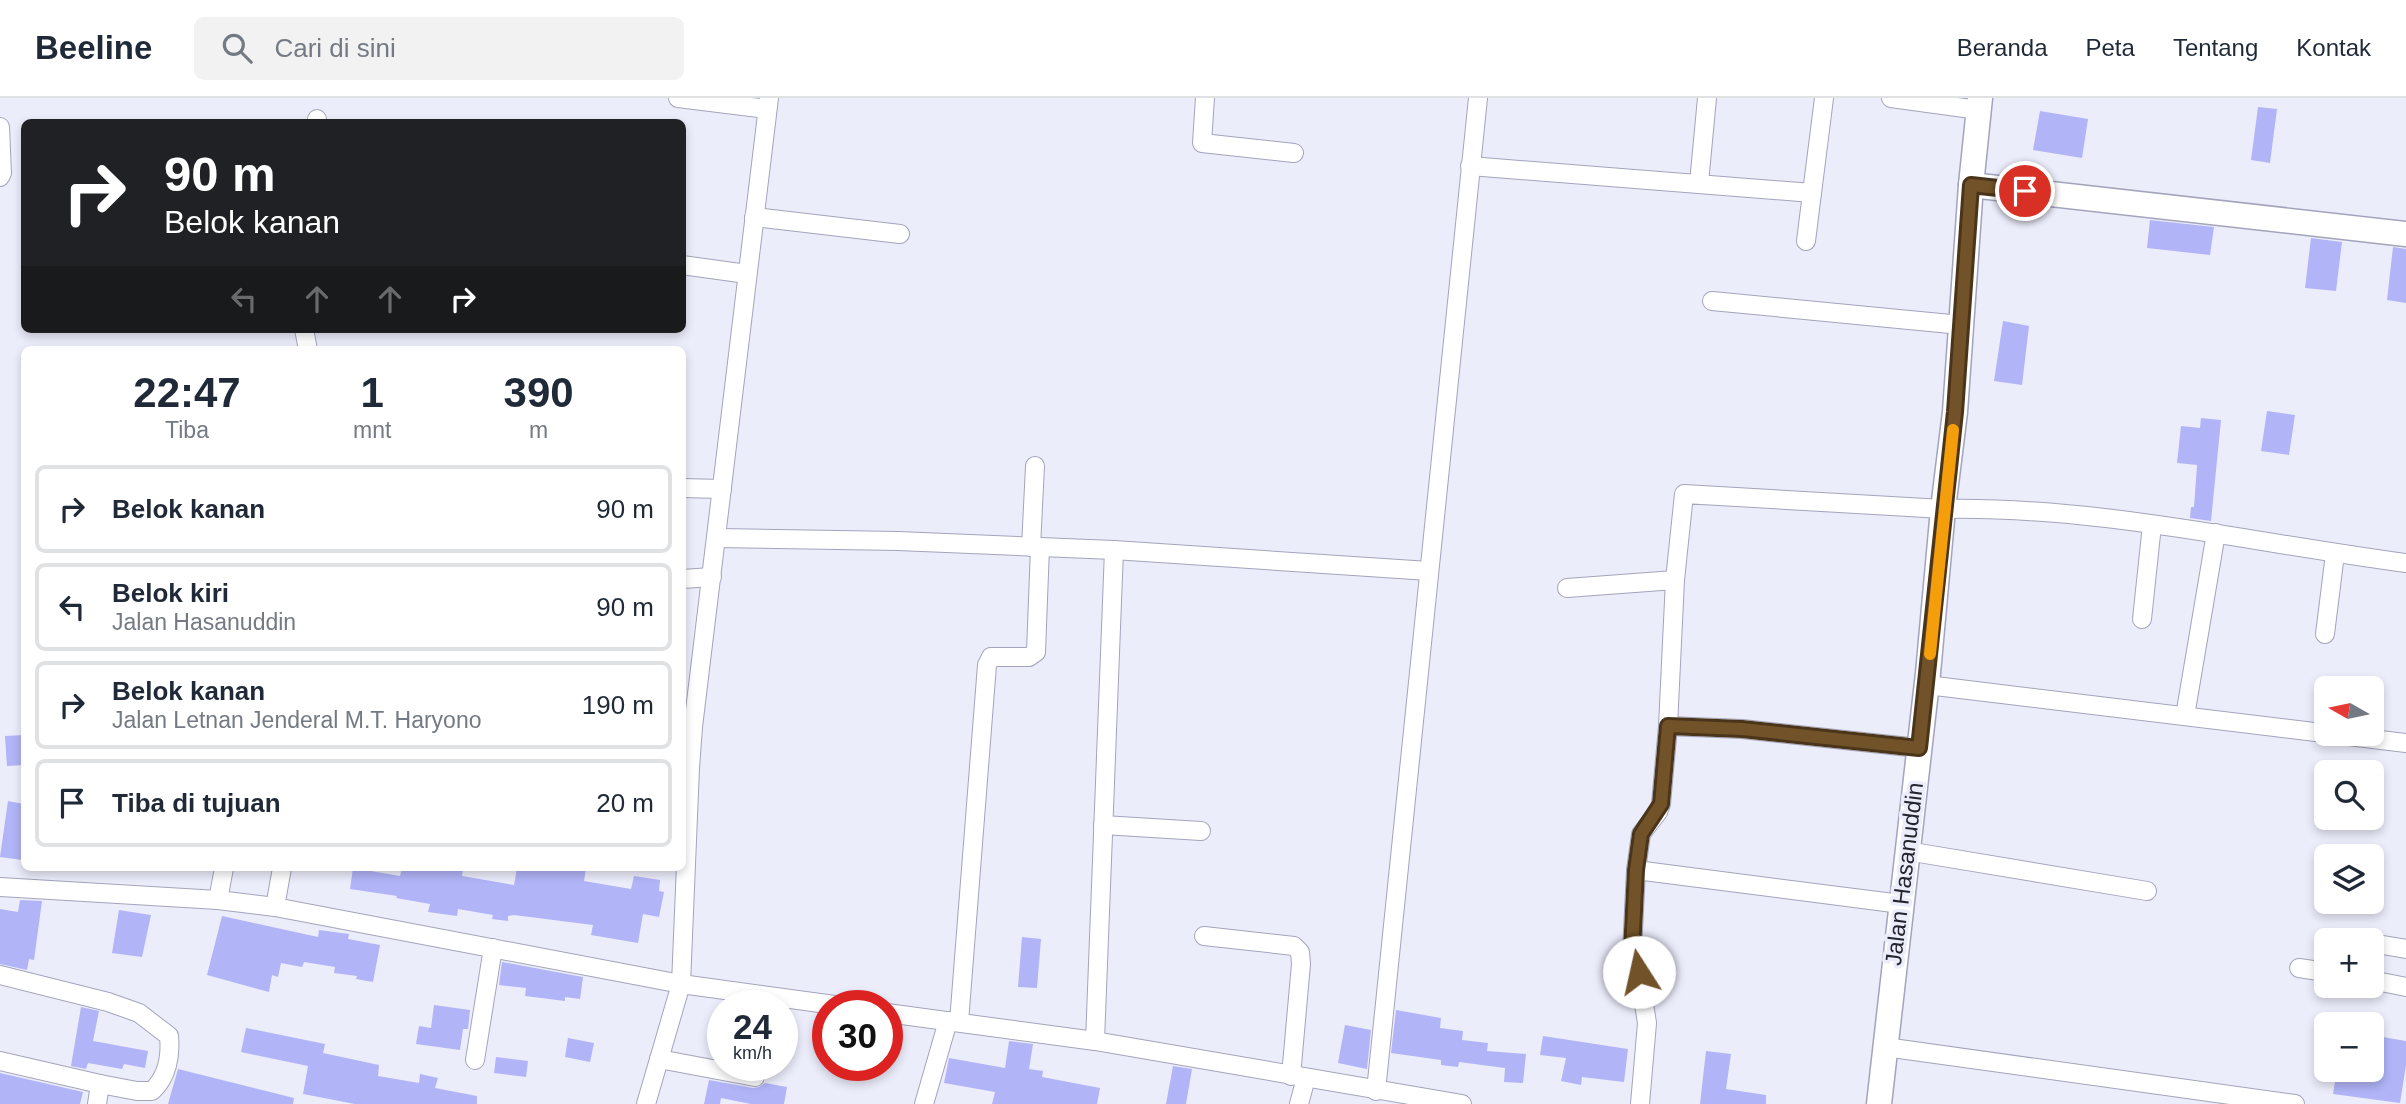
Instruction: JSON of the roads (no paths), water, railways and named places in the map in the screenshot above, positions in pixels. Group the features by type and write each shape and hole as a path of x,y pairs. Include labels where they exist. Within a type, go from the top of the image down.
{"main road":[{"name":"Jalan Hasanuddin","path":"1879,1104 1955,412 1979,104"},
{"path":"1971,185 2406,234"}],"street":[{"path":"678,98 768,104 712,577 688,720 686,767"},
{"path":"1205,98 1202,143 1294,153"},
{"path":"1376,1091 1478,98"},
{"path":"1699,183 1707,98"},
{"path":"1806,241 1824,98"},
{"path":"1891,98 1979,104"},
{"path":"0,127 0,177"},
{"path":"1470,166 1812,193"},
{"path":"754,217 900,234"},
{"path":"686,266 747,274"},
{"path":"1712,301 1961,326"},
{"path":"924,1104 953,1022 987,665 991,657 1029,657 1036,652 1035,466"},
{"path":"686,488 722,489"},
{"path":"1640,1104 1647,1023 1639,972 1632,951 1636,870 1641,834 1661,804 1683,495 1686,493 1943,509 2049,512 2217,533 2335,554 2406,563"},
{"path":"2142,619 2152,525"},
{"path":"2185,716 2217,533"},
{"path":"717,538 898,541 1114,550 1429,571"},
{"path":"1095,1041 1114,550"},
{"path":"2325,634 2335,554"},
{"path":"686,579 712,577"},
{"path":"1567,588 1675,580"},
{"path":"1927,685 2406,743"},
{"path":"1668,726 1742,729 1919,748"},
{"path":"1104,825 1201,831"},
{"path":"1907,851 2147,891"},
{"path":"1636,870 1901,904"},
{"path":"218,900 223,871"},
{"path":"275,907 281,871"},
{"path":"646,1104 681,984 684,871"},
{"path":"0,887 218,900 275,907 681,984 812,1002"},
{"path":"1204,936 1294,946 1300,952 1299,1104"},
{"path":"2384,945 2406,949"},
{"path":"475,1060 493,948"},
{"path":"2299,968 2314,970"},
{"path":"0,975 108,1002 139,1013 169,1036 170,1049 166,1069 160,1083 152,1091 100,1084 0,1061"},
{"path":"2384,982 2406,986"},
{"path":"903,1015 1095,1041 1462,1104"},
{"path":"1885,1047 2294,1104"},
{"path":"659,1059 707,1068"},
{"path":"97,1104 100,1084"}]}
